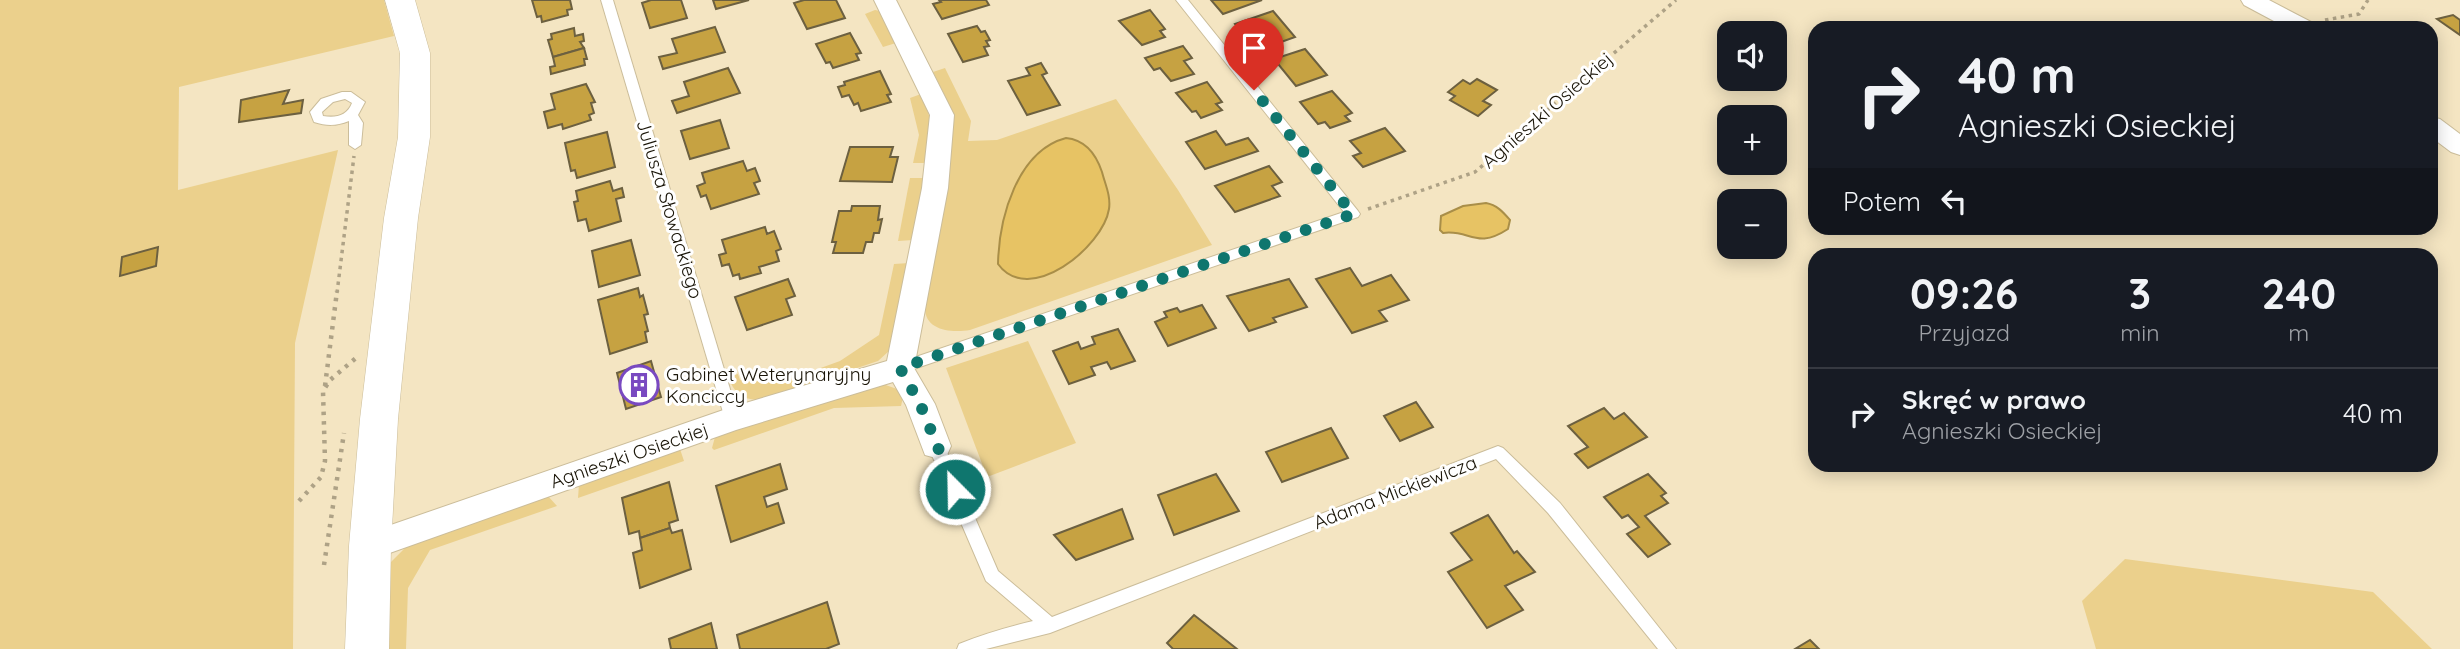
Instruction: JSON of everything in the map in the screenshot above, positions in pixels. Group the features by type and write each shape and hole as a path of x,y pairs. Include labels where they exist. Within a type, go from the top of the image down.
{"street":[{"path":"368,649 370,546 387,334 414,137 415,53 400,0"},
{"path":"886,0 942,115 943,128 935,188 900,368 920,404 936,446"},
{"path":"2252,0 2293,21"},
{"path":"2438,130 2460,146"},
{"name":"Agnieszki Osieckiej","path":"370,546 732,419 900,368"}],"lane":[{"name":"Juliusza Słowackiego","path":"607,0 732,419"},
{"path":"1182,0 1353,214"},
{"path":"351,115 357,123 355,145"},
{"name":"Agnieszki Osieckiej","path":"900,368 1353,214"},
{"path":"936,446 992,576 1050,625"},
{"name":"Adama Mickiewicza","path":"1050,625 1498,452 1554,508 1668,649"},
{"path":"965,649 998,637 1050,625"}],"path":[{"name":"Agnieszki Osieckiej","path":"1353,214 1475,172 1676,0"},
{"path":"2326,21 2359,14 2368,0"},
{"path":"299,501 321,477 323,469 322,396 355,145"},
{"path":"325,386 337,373 387,334"}],"shaded area":[{"path":"0,0 384,0 394,36 179,87 178,190 338,150 295,343 293,649 0,649"},
{"path":"880,11 896,43 883,47 865,14"},
{"path":"945,68 971,121 968,141 997,140 1116,99 1212,245 970,330 947,330 933,325 926,314 925,305 950,160 953,121 933,72"},
{"path":"921,94 931,121 928,163 913,163 919,135 910,98"},
{"path":"1066,138 1085,145 1100,165 1109,199 1104,224 1093,240 1063,267 1045,276 1028,279 1011,276 998,264 1002,227 1014,189 1023,171 1035,157 1049,145"},
{"path":"910,178 926,178 913,240 898,241"},
{"path":"1486,203 1497,207 1510,220 1508,229 1488,238 1443,233 1440,230 1441,216 1463,206"},
{"path":"909,263 889,351 878,361 765,399 746,398 734,388 728,377 738,374 740,380 782,382 840,361 879,335 894,264"},
{"path":"1028,341 1076,443 987,477 946,368"},
{"path":"880,383 897,389 903,397 901,406 834,408 714,450 712,448 715,437"},
{"path":"680,449 684,461 578,498 579,484"},
{"path":"547,495 557,506 430,550 408,588 406,649 382,649 387,566 408,545"},
{"path":"2125,559 2373,592 2432,649 2096,649 2082,601"}],"building":[{"path":"532,0 570,0 572,9 567,10 568,15 542,22 541,16 537,17"},
{"path":"651,0 681,0 687,18 650,28 642,3"},
{"path":"713,0 749,0 716,9"},
{"path":"804,0 836,0 845,18 807,29 794,3"},
{"path":"939,0 986,0 989,5 942,19 933,4 941,2"},
{"path":"1211,0 1262,0 1223,14"},
{"path":"1150,10 1165,29 1160,31 1165,37 1142,45 1119,21"},
{"path":"1273,11 1295,37 1256,51 1235,24"},
{"path":"2453,15 2460,20 2460,35 2437,19"},
{"path":"977,26 981,32 985,31 990,40 986,41 989,46 984,47 988,55 963,62 948,34"},
{"path":"715,27 725,52 663,69 659,57 677,53 672,39"},
{"path":"574,28 575,36 583,34 584,41 580,42 584,48 553,57 548,40 552,39 551,34"},
{"path":"850,33 861,53 856,54 859,60 833,68 830,62 826,63 816,44"},
{"path":"1183,46 1192,58 1184,61 1194,74 1171,81 1160,68 1154,70 1145,58"},
{"path":"584,48 587,59 584,59 585,65 551,74 550,67 555,66 553,57"},
{"path":"1305,49 1327,75 1296,86 1274,59"},
{"path":"1041,63 1047,73 1042,75 1060,105 1027,115 1008,81 1030,75 1026,68"},
{"path":"728,68 740,93 677,113 672,101 689,96 684,82"},
{"path":"880,71 891,94 887,95 891,102 861,111 858,103 854,105 849,95 842,97 838,87 845,85 844,82"},
{"path":"1477,79 1497,90 1483,101 1491,105 1478,116 1450,100 1455,96 1448,92 1463,80 1470,84"},
{"path":"1207,82 1222,102 1216,104 1222,110 1201,118 1196,111 1192,112 1176,93"},
{"path":"586,84 595,102 591,103 594,113 589,115 591,120 563,129 562,124 548,128 544,112 555,109 551,94"},
{"path":"289,90 283,104 303,100 301,113 239,122 241,100"},
{"path":"1332,91 1352,113 1345,116 1350,121 1330,128 1325,122 1318,124 1300,102"},
{"path":"720,120 729,148 690,159 681,131"},
{"path":"1385,128 1405,151 1363,167 1353,156 1361,153 1350,141"},
{"path":"1216,131 1226,145 1248,138 1258,151 1205,169 1186,142"},
{"path":"607,132 615,167 577,178 575,170 571,171 565,143"},
{"path":"850,147 893,147 890,157 898,157 892,182 840,181"},
{"path":"743,161 747,171 755,168 760,181 754,183 759,194 711,209 706,195 701,197 697,186 705,183 702,173"},
{"path":"1269,166 1282,182 1272,186 1280,196 1235,212 1215,186"},
{"path":"610,181 613,191 622,188 624,197 616,199 621,221 589,231 586,219 578,221 574,202 578,201 576,191"},
{"path":"852,206 880,206 878,220 882,219 879,233 874,233 872,242 866,242 863,253 833,253 836,242 832,242 839,211 851,211"},
{"path":"765,227 767,234 774,231 781,249 776,251 779,261 759,267 761,273 740,279 739,274 733,276 729,264 722,266 719,255 726,253 722,240"},
{"path":"631,240 640,275 599,287 592,251"},
{"path":"158,247 156,266 120,276 122,257"},
{"path":"1350,268 1362,286 1391,275 1409,300 1379,311 1387,321 1352,333 1316,279"},
{"path":"788,279 795,296 786,299 792,315 747,330 735,297"},
{"path":"1289,279 1307,307 1273,318 1276,322 1249,331 1227,296"},
{"path":"638,288 640,297 643,295 648,314 644,315 648,331 645,332 647,342 610,354 598,300"},
{"path":"1202,305 1216,328 1168,346 1155,322 1167,317 1164,312 1177,308 1180,312"},
{"path":"1118,329 1135,361 1111,369 1107,362 1091,367 1095,375 1069,384 1053,351 1078,342 1081,349 1095,344 1092,337"},
{"name":"Gabinet Weterynaryjny Konciccy","path":"651,361 661,397 626,409 617,373"},
{"path":"1416,402 1433,427 1400,441 1384,416"},
{"path":"1604,408 1614,419 1624,413 1647,437 1588,468 1575,454 1588,447 1568,426"},
{"path":"1331,428 1348,458 1282,482 1266,452"},
{"path":"780,464 787,489 764,497 767,507 778,503 784,523 731,542 716,486"},
{"path":"1216,474 1239,511 1174,535 1158,495"},
{"path":"1648,474 1666,493 1661,496 1668,503 1645,516 1670,544 1648,557 1627,534 1639,527 1628,515 1622,518 1604,497"},
{"path":"669,482 678,520 669,523 670,528 640,538 639,531 629,534 622,498"},
{"path":"1122,509 1133,539 1076,560 1054,535"},
{"path":"1488,515 1514,553 1517,551 1535,572 1505,586 1523,610 1487,628 1448,572 1472,560 1451,533"},
{"path":"670,528 672,533 682,530 691,569 640,588 633,553 642,550 640,538"},
{"path":"827,602 839,644 826,649 740,649 737,635"},
{"path":"1194,615 1237,649 1173,649 1167,643"},
{"path":"711,623 717,649 671,649 669,639"},
{"path":"1810,640 1819,649 1795,649"}],"place":[{"name":"Gabinet Weterynaryjny Konciccy","path":"639,385"}],"route":[{"path":"955,489 920,404 900,368 1353,214 1254,90"}]}
